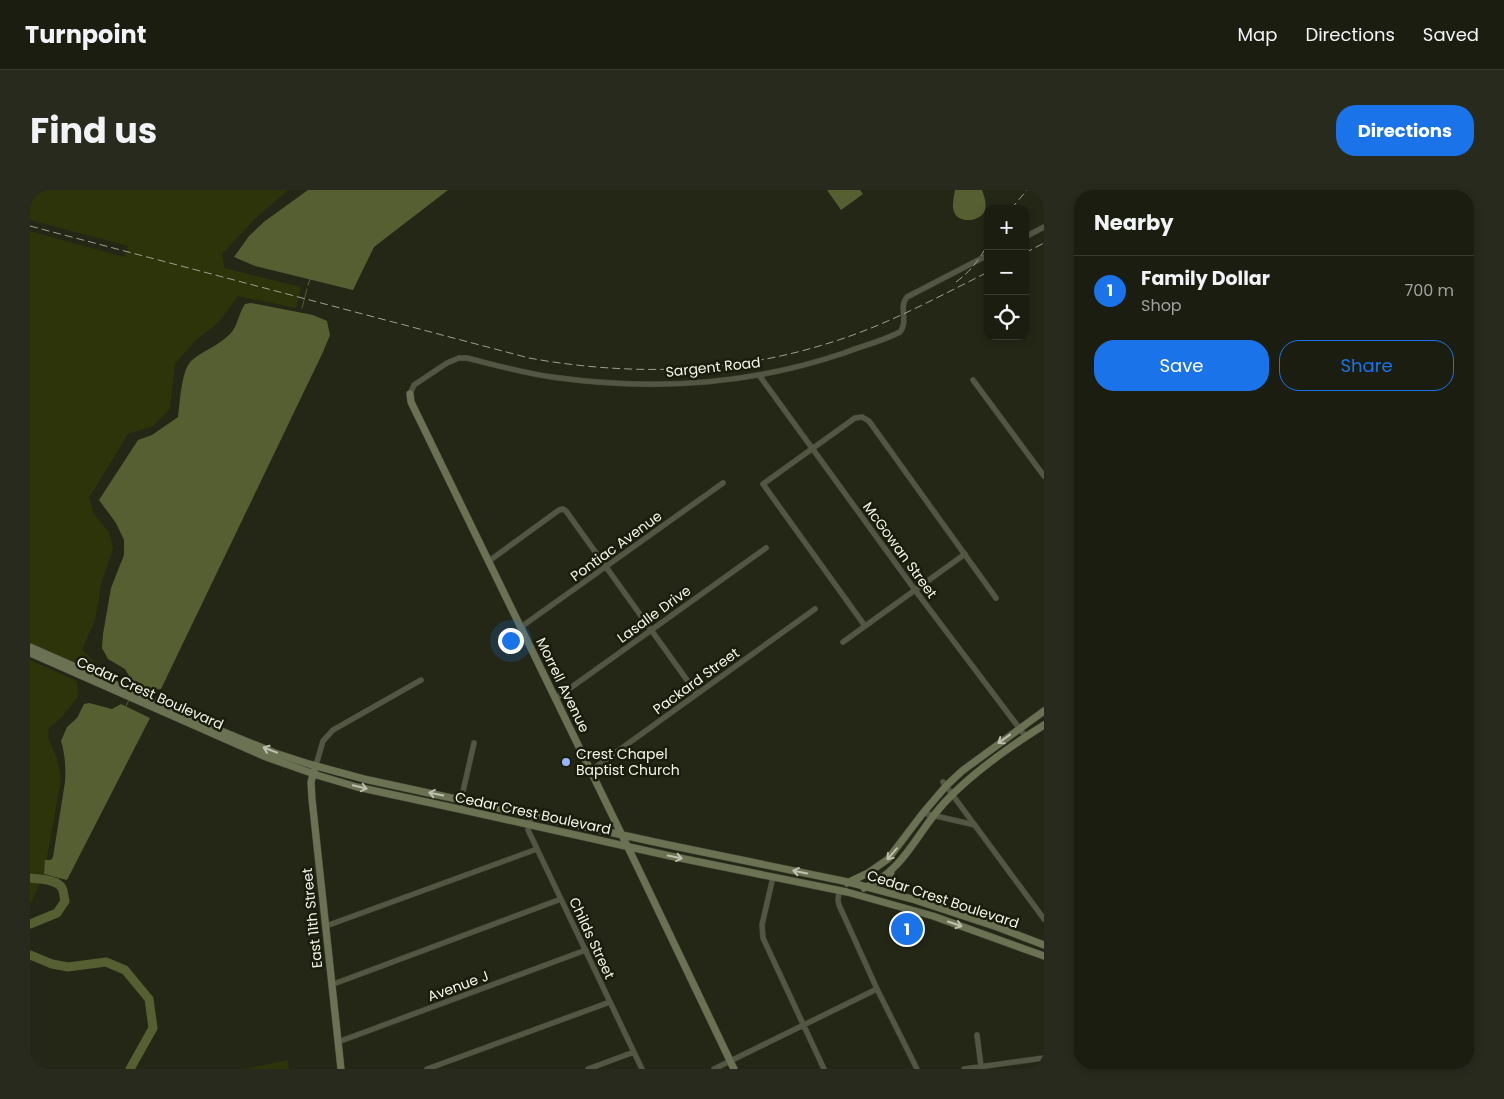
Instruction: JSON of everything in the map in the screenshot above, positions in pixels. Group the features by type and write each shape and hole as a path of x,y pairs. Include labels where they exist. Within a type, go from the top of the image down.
{"main road":[{"name":"Morrell Avenue","path":"410,394 411,402 734,1069"},
{"name":"Cedar Crest Boulevard","path":"30,647 273,760 313,774 357,787 843,892 934,916 1044,956"},
{"name":"Cedar Crest Boulevard","path":"30,653 213,731 316,766 364,779 848,882 912,899 1042,943"},
{"path":"1044,711 944,784 888,859 868,873 840,887 843,892 866,887 891,871 952,794 968,780 1044,725"},
{"name":"East 11th Street","path":"316,766 311,782 312,799 341,1069"},
{"path":"773,877 775,867"},
{"path":"891,871 890,887 894,894"},
{"path":"909,909 912,899"},
{"path":"934,916 936,907"}],"street":[{"path":"1029,234 1044,227"},
{"name":"Sargent Road","path":"410,394 414,385 446,363 459,358 467,358 550,377 636,385 692,383 759,374 825,359 900,332 904,323 903,304 907,297 984,257"},
{"name":"McGowan Street","path":"759,374 915,590 1026,737"},
{"path":"973,380 1044,476"},
{"path":"865,626 763,484 856,418 862,417 869,421 996,598"},
{"name":"Pontiac Avenue","path":"521,627 724,483"},
{"path":"489,561 563,509 697,694"},
{"name":"Lasalle Drive","path":"555,699 766,548"},
{"path":"843,642 965,554"},
{"name":"Packard Street","path":"590,771 815,609"},
{"path":"316,766 323,741 333,730 421,680"},
{"path":"459,809 474,743"},
{"path":"944,784 1044,919"},
{"path":"923,812 975,825"},
{"name":"Childs Street","path":"531,815 529,832 642,1069"},
{"path":"326,926 537,849"},
{"path":"773,877 762,925 763,938 824,1069"},
{"path":"843,892 838,904 917,1069"},
{"path":"331,985 561,899"},
{"name":"Avenue J","path":"338,1042 586,950"},
{"path":"714,1069 877,988"},
{"path":"427,1069 610,1002"},
{"path":"976,1034 981,1066"},
{"path":"588,1069 634,1052"},
{"path":"964,1069 1044,1058"}],"shaded area":[{"path":"30,190 288,190 257,217 222,254 224,268 301,287 296,308 238,296 218,323 196,340 175,364 170,409 153,426 128,434 89,498 94,514 109,532 113,549 102,581 95,620 82,650 95,662 94,671 30,643 30,231 124,257 128,246 30,220"},
{"path":"308,190 448,190 374,247 353,290 255,266 234,257 249,236 265,221"},
{"path":"827,190 860,190 863,194 841,210"},
{"path":"955,190 982,190 986,205 984,205 984,212 980,217 966,220 955,214 953,202"},
{"path":"251,303 313,315 327,321 330,335 161,689 149,690 132,681 125,669 108,659 102,648 111,588 124,555 124,540 116,523 99,500 138,440 152,435 178,417 183,380 191,361 229,335 245,304"},
{"path":"30,660 77,681 78,697 61,718 49,728 48,738 57,758 61,780 44,874 30,905"},
{"path":"89,703 112,709 121,704 150,718 67,880 44,874 45,860 51,860 53,857 65,782 65,761 61,741 67,727 77,718 84,704"},
{"path":"288,1060 289,1069 244,1069"}],"waterway":[{"path":"308,285 310,279"},
{"path":"302,308 307,289"},
{"path":"125,708 129,700"},
{"path":"56,883 59,877"},
{"path":"30,878 48,880 60,885 65,901 57,913 30,924"},
{"path":"30,955 52,964 68,967 106,962 125,970 149,999 153,1028 130,1069"}],"railway":[{"path":"1014,205 1027,190"},
{"path":"30,226 529,358 604,368 680,369 718,366 792,353 829,343 870,328 910,311 984,274"},
{"path":"1029,251 1044,243"},
{"path":"956,282 974,265 984,250"}],"place":[{"name":"Crest Chapel Baptist Church","path":"566,762"},
{"name":"Family Dollar","path":"907,929"}]}
